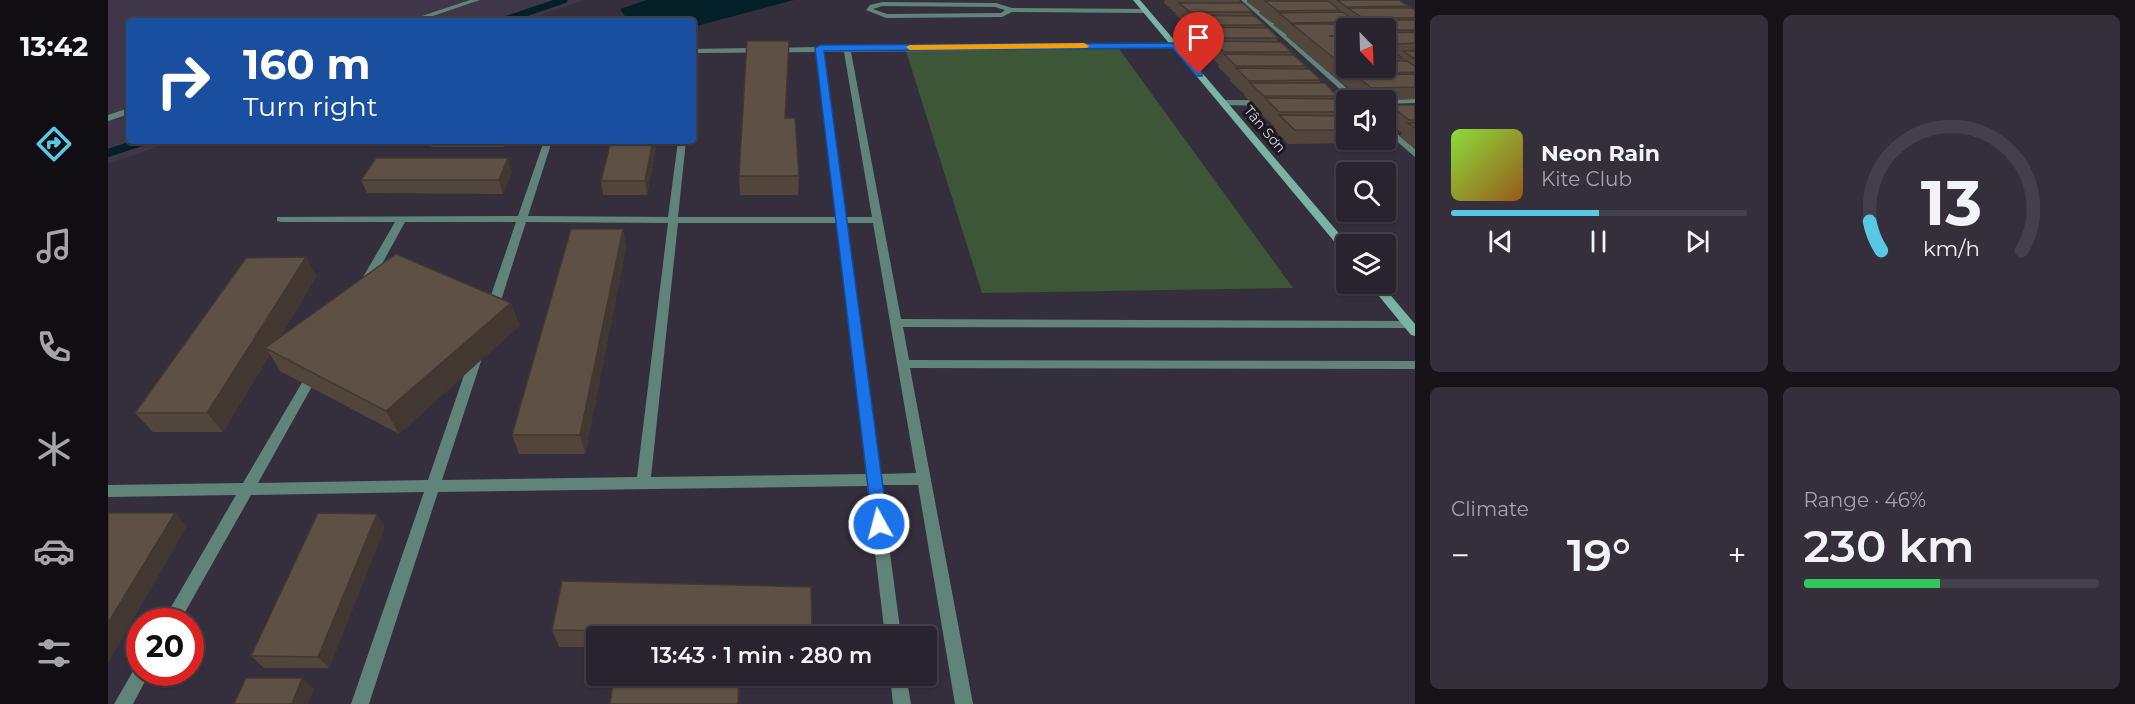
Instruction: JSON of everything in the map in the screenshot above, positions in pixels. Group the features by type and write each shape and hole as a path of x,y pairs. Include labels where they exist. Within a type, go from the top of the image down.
{"street":[{"path":"420,18 477,0"},
{"name":"Tân Sơn","path":"1136,0 1336,237"},
{"path":"1244,0 1345,90"},
{"path":"1011,10 1002,15 886,16 869,10 872,6 882,3 996,5 1011,10 1145,11"},
{"path":"696,51 1174,45"},
{"path":"820,48 892,626"},
{"path":"847,48 964,704"},
{"path":"1396,102 1415,101"},
{"path":"1224,103 1280,103"},
{"path":"108,118 126,112"},
{"path":"1396,136 1415,154"},
{"path":"489,320 547,144"},
{"path":"642,483 682,144"},
{"path":"281,219 877,220"},
{"path":"360,292 402,219"},
{"path":"1383,294 1412,328"},
{"path":"896,323 1412,328"},
{"path":"360,704 481,342"},
{"path":"178,608 319,364"},
{"path":"903,364 1415,365"},
{"path":"108,491 924,479"},
{"path":"123,704 134,686"},
{"path":"900,686 902,704"}],"shaded area":[{"path":"108,0 584,0 532,18 126,18 126,144 165,144 108,164"}],"green space":[{"path":"1119,49 1293,288 982,293 906,51"}],"water":[{"path":"647,0 794,0 696,26 696,18 626,18 620,9"}],"building":[{"path":"1337,0 1399,0 1408,6 1347,7"},
{"path":"1265,1 1328,1 1339,10 1278,11"},
{"path":"1179,3 1243,3 1253,12 1190,12"},
{"path":"1348,8 1412,8 1415,10 1415,18 1363,18"},
{"path":"1343,12 1350,18 1336,18 1336,22 1292,23 1279,13"},
{"path":"1190,15 1255,16 1265,25 1200,25"},
{"path":"1396,20 1415,20 1415,30 1396,30"},
{"path":"1292,24 1336,24 1336,36 1329,36 1336,36 1335,59"},
{"path":"1201,27 1268,28 1278,38 1212,38"},
{"path":"1415,32 1415,43 1398,44 1396,33"},
{"path":"747,41 789,41 785,118 795,118 799,176 739,176"},
{"path":"1212,41 1281,42 1292,52 1224,52"},
{"path":"1403,51 1415,51 1415,59"},
{"path":"1224,54 1294,55 1306,66 1236,66"},
{"path":"1396,61 1407,61 1415,66 1415,72 1396,73"},
{"path":"1236,68 1309,69 1321,80 1249,81"},
{"path":"1396,74 1415,74 1415,87 1372,88 1358,78 1396,78"},
{"path":"1250,83 1325,83 1336,95 1336,96 1264,96"},
{"path":"1265,98 1336,99 1336,112 1279,112"},
{"path":"1396,105 1415,105 1415,120 1409,120 1396,110"},
{"path":"1279,115 1336,116 1336,130 1295,130"},
{"path":"610,144 652,144 645,181 601,181"},
{"path":"376,158 508,158 499,180 361,180"},
{"path":"571,229 623,229 580,435 512,435"},
{"path":"396,254 511,303 386,411 265,348"},
{"path":"306,257 207,413 135,413 246,258"},
{"path":"108,513 175,513 108,623"},
{"path":"318,513 377,514 318,657 251,656"},
{"path":"562,581 811,587 812,626 586,626 586,630 552,630"},
{"path":"246,678 302,678 292,704 234,704"},
{"path":"612,686 739,686 738,704 610,704"}],"waterway":[{"path":"511,18 564,0"},
{"path":"108,153 136,144"}],"slow traffic":[{"path":"910,47 1084,46"}],"route":[{"path":"879,524 820,48 1174,45 1199,74"}]}
